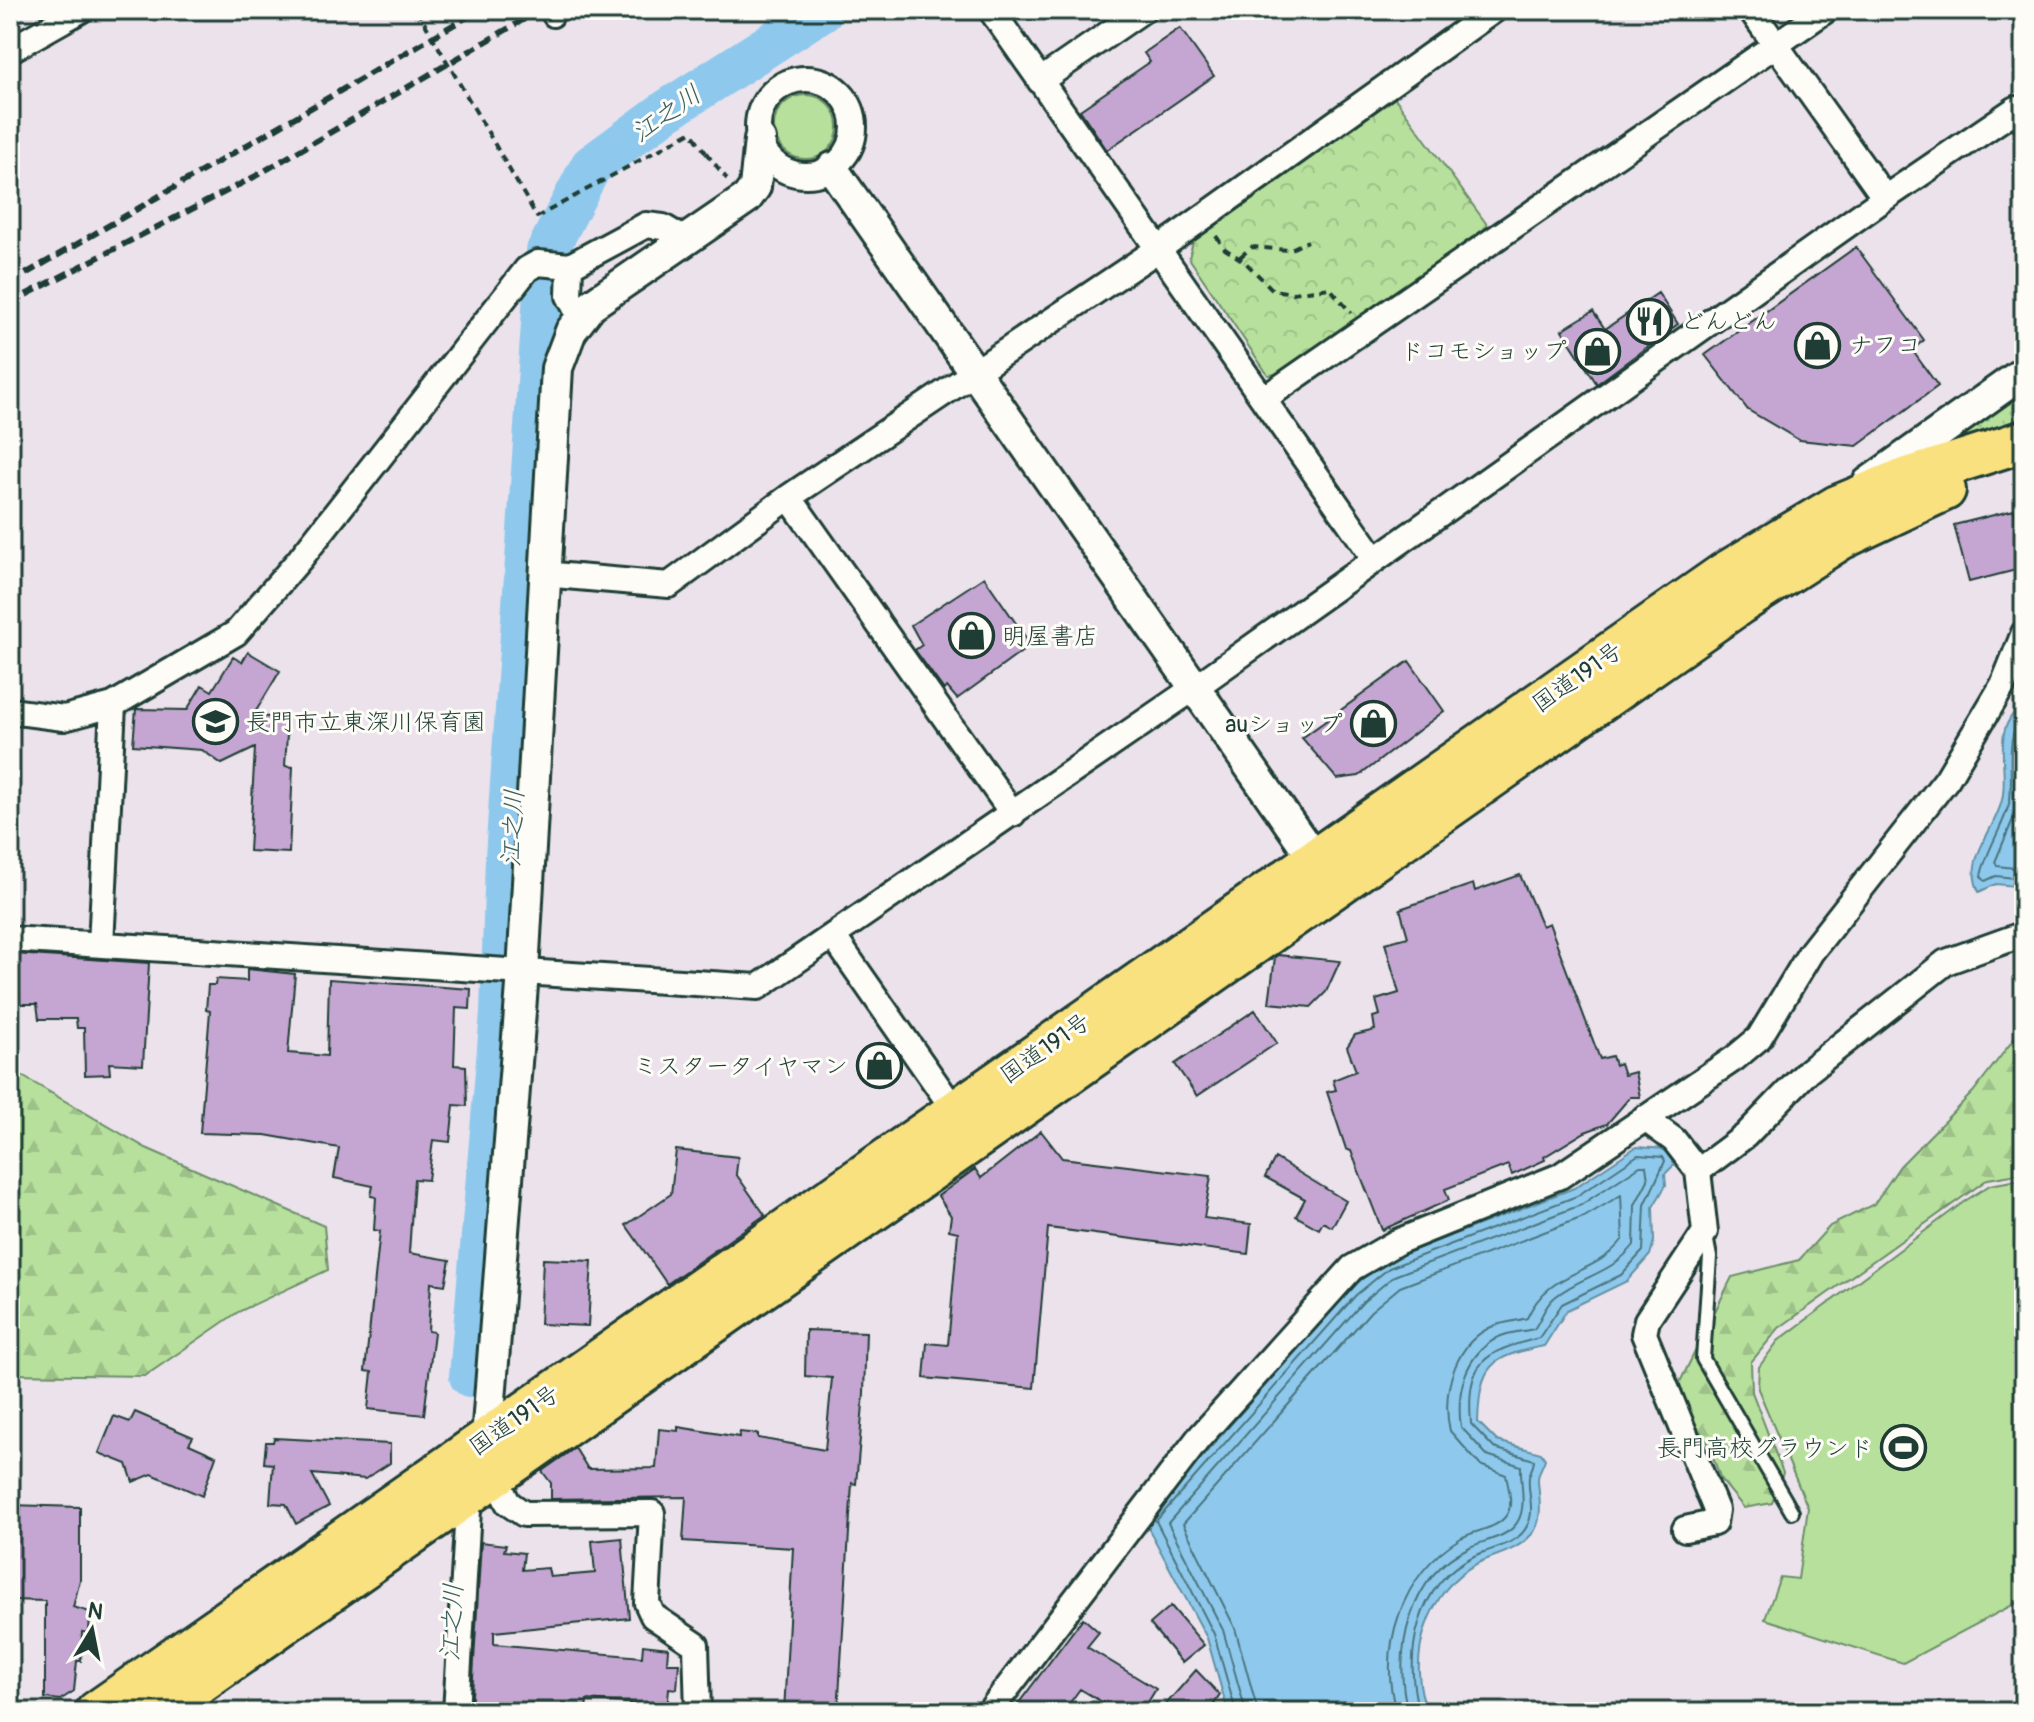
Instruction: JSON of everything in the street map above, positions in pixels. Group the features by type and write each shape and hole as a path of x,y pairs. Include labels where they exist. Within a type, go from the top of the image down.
{"highway":[{"name":"国道191号","path":"96,1712 148,1704 484,1469 1325,874 1723,574 1837,506 1895,482 2024,441"},
{"name":"国道191号","path":"148,1704 484,1469 955,1111 1841,539 1954,486 2024,463"}],"street":[{"path":"10,50 81,10"},
{"path":"991,10 1375,559"},
{"path":"1040,81 1143,10"},
{"path":"543,574 669,585 789,497 1160,248 1494,10"},
{"path":"1751,10 1885,198"},
{"path":"1265,398 1826,10"},
{"path":"456,1712 484,1469 523,972 543,574 557,368 580,317 591,305 747,198 755,187 760,140 758,119 769,95 792,80 819,80 842,95 854,120 850,147 832,168 819,173 791,172 769,158 760,140"},
{"path":"10,939 758,987 1197,686 1885,198 2021,111"},
{"path":"832,168 1197,686 1325,874"},
{"path":"10,711 64,718 113,705 236,633 300,559 527,269 538,263 570,266 646,225 663,227 685,240"},
{"path":"570,266 569,296 580,317"},
{"path":"1837,506 2024,372"},
{"path":"789,497 1013,814"},
{"path":"989,1712 1198,1439 1352,1268 1397,1242 1560,1176 1735,1058 1759,1038 1811,952 1947,779 2003,685 2024,633"},
{"path":"101,945 113,705"},
{"path":"1698,1171 1745,1136 1808,1071 1946,962 2024,934"},
{"path":"833,936 955,1111"},
{"path":"1644,1118 1674,1140 1698,1171 1705,1232 1647,1320 1644,1334 1716,1510 1714,1523 1685,1529"},
{"path":"484,1469 508,1503 524,1514 652,1513 647,1603 653,1616 696,1645 698,1712"}],"lane":[{"path":"1705,1232 1710,1257 1703,1359 1792,1512"}],"path":[{"path":"417,10 537,217 691,132 727,179"},
{"path":"1203,218 1225,249 1240,257 1273,290 1293,293 1330,288 1362,331"},
{"path":"1240,257 1252,247 1289,250 1308,241"}],"green space":[{"path":"800,95 812,95 829,104 836,115 836,139 829,150 812,159 800,159 788,154 779,145 774,133 774,121 779,109 788,100"},
{"path":"1395,98 1488,226 1281,374 1268,375 1189,258 1193,242"},
{"path":"2024,386 2024,426 1942,453 1936,445"},
{"path":"2024,1026 2024,1173 1988,1179 1779,1328 1751,1362 1752,1392 1783,1473 1772,1503 1744,1508 1721,1480 1708,1443 1681,1403 1678,1386 1732,1277 1799,1260 1830,1226 1874,1204 1900,1166 1973,1092"},
{"path":"10,1069 146,1148 324,1226 328,1270 238,1312 145,1376 10,1374"},
{"name":"長門高校グラウンド","path":"2024,1179 2024,1599 1903,1663 1765,1619 1780,1577 1798,1579 1808,1508 1758,1389 1759,1367 1778,1341 1965,1201 1990,1185"}],"water":[{"path":"2024,665 2024,690 2013,686"},
{"path":"2024,690 2024,887 1996,884 1979,892 1975,880 1977,857 2002,800 2004,733"},
{"path":"1636,1147 1668,1149 1677,1162 1665,1174 1666,1185 1653,1207 1654,1241 1650,1255 1627,1281 1567,1310 1544,1346 1499,1360 1485,1376 1478,1422 1497,1441 1541,1453 1545,1459 1538,1478 1538,1522 1526,1540 1460,1575 1445,1590 1434,1608 1420,1649 1421,1692 1428,1712 1228,1712 1207,1638 1145,1522 1350,1289 1385,1261 1574,1188"}],"building":[{"path":"1180,28 1214,76 1107,150 1080,110 1150,62 1144,53"},
{"name":"ナフコ","path":"1856,247 1924,340 1912,350 1938,386 1857,446 1799,440 1748,410 1705,355"},
{"path":"1658,293 1678,324 1597,384 1562,330 1593,311 1605,329"},
{"path":"2014,510 2024,548 2024,568 1969,582 1954,525"},
{"name":"明屋書店","path":"984,577 1031,645 957,699 947,687 944,690 915,650 922,645 911,625"},
{"path":"248,652 280,671 253,716 288,718 285,766 293,767 289,853 249,851 255,748 222,764 202,750 133,745 136,709 187,710 202,685 212,691 233,657 242,662"},
{"name":"auショップ","path":"1409,661 1444,711 1359,776 1337,779 1302,738"},
{"path":"1520,875 1542,926 1549,923 1600,1059 1612,1056 1615,1065 1620,1063 1624,1075 1635,1072 1640,1097 1630,1097 1607,1124 1585,1132 1544,1157 1545,1160 1512,1175 1508,1165 1445,1189 1449,1200 1382,1230 1351,1151 1346,1149 1327,1092 1336,1090 1333,1080 1356,1071 1347,1047 1355,1035 1375,1030 1373,1017 1380,1015 1376,1000 1399,993 1385,943 1408,937 1400,909 1473,884 1475,891"},
{"path":"14,954 149,963 143,1065 109,1063 110,1074 85,1075 84,1028 77,1028 76,1019 39,1019 37,1004 20,1004"},
{"path":"1275,957 1340,961 1326,992 1311,1007 1269,1003"},
{"path":"247,969 295,974 288,1053 327,1056 329,979 471,989 470,1009 456,1008 454,1065 466,1066 467,1106 454,1105 450,1142 433,1140 428,1180 414,1179 409,1253 450,1260 445,1285 431,1283 428,1331 434,1332 424,1415 368,1409 372,1372 365,1371 380,1231 374,1230 376,1197 371,1196 373,1186 334,1178 339,1148 265,1135 200,1133 210,1011 206,1010 208,985 215,985 216,979 247,981"},
{"path":"1255,1010 1277,1043 1197,1096 1175,1064"},
{"path":"1041,1131 1062,1158 1211,1176 1204,1218 1251,1224 1248,1254 1048,1228 1034,1388 924,1378 927,1343 948,1345 958,1232 949,1230 951,1216 938,1196 975,1169 981,1178"},
{"path":"676,1150 738,1157 736,1174 765,1215 667,1284 626,1225 671,1194"},
{"path":"1275,1158 1346,1201 1332,1227 1323,1222 1319,1229 1296,1216 1305,1199 1265,1177"},
{"path":"543,1259 592,1261 588,1326 540,1324"},
{"path":"806,1330 866,1332 856,1484 852,1483 838,1712 784,1712 793,1548 683,1541 686,1497 551,1499 551,1483 542,1471 575,1448 588,1469 656,1468 659,1429 678,1431 678,1427 739,1437 740,1432 758,1434 758,1438 825,1450 832,1378 805,1376"},
{"path":"135,1412 193,1437 189,1444 216,1456 202,1496 152,1474 133,1482 127,1464 99,1453 114,1416 130,1422"},
{"path":"274,1438 390,1444 390,1463 365,1479 312,1474 329,1506 296,1524 286,1504 270,1503 273,1464 264,1463 266,1442 273,1442"},
{"path":"10,1505 80,1507 80,1580 73,1607 90,1612 89,1633 82,1632 81,1661 77,1661 74,1691 60,1700 45,1698 45,1601 10,1600"},
{"path":"622,1538 629,1618 494,1632 494,1644 642,1657 643,1645 668,1648 667,1663 679,1663 677,1689 669,1688 667,1712 637,1712 638,1704 587,1700 586,1712 471,1712 481,1542 506,1545 504,1551 524,1553 522,1570 548,1568 550,1577 595,1573 592,1541"},
{"path":"1171,1606 1204,1645 1182,1663 1150,1624"},
{"path":"1083,1618 1099,1632 1087,1647 1156,1689 1142,1712 1119,1712 1080,1689 1063,1712 1012,1712"},
{"path":"1196,1670 1220,1695 1209,1712 1159,1712"}],"waterway":[{"name":"江之川","path":"547,251 591,166 666,111 823,10"},
{"name":"江之川","path":"470,1376 501,1013 506,857 545,279"}],"railway":[{"path":"10,283 479,10"},
{"path":"10,303 254,177 540,10"}],"place":[{"name":"どんどん","path":"1649,321"},
{"name":"ナフコ","path":"1818,345"},
{"name":"ドコモショップ","path":"1598,351"},
{"name":"明屋書店","path":"971,636"},
{"name":"長門市立東深川保育園","path":"215,722"},
{"name":"auショップ","path":"1374,724"},
{"name":"ミスタータイヤマン","path":"879,1066"},
{"name":"長門高校グラウンド","path":"1904,1448"}]}
